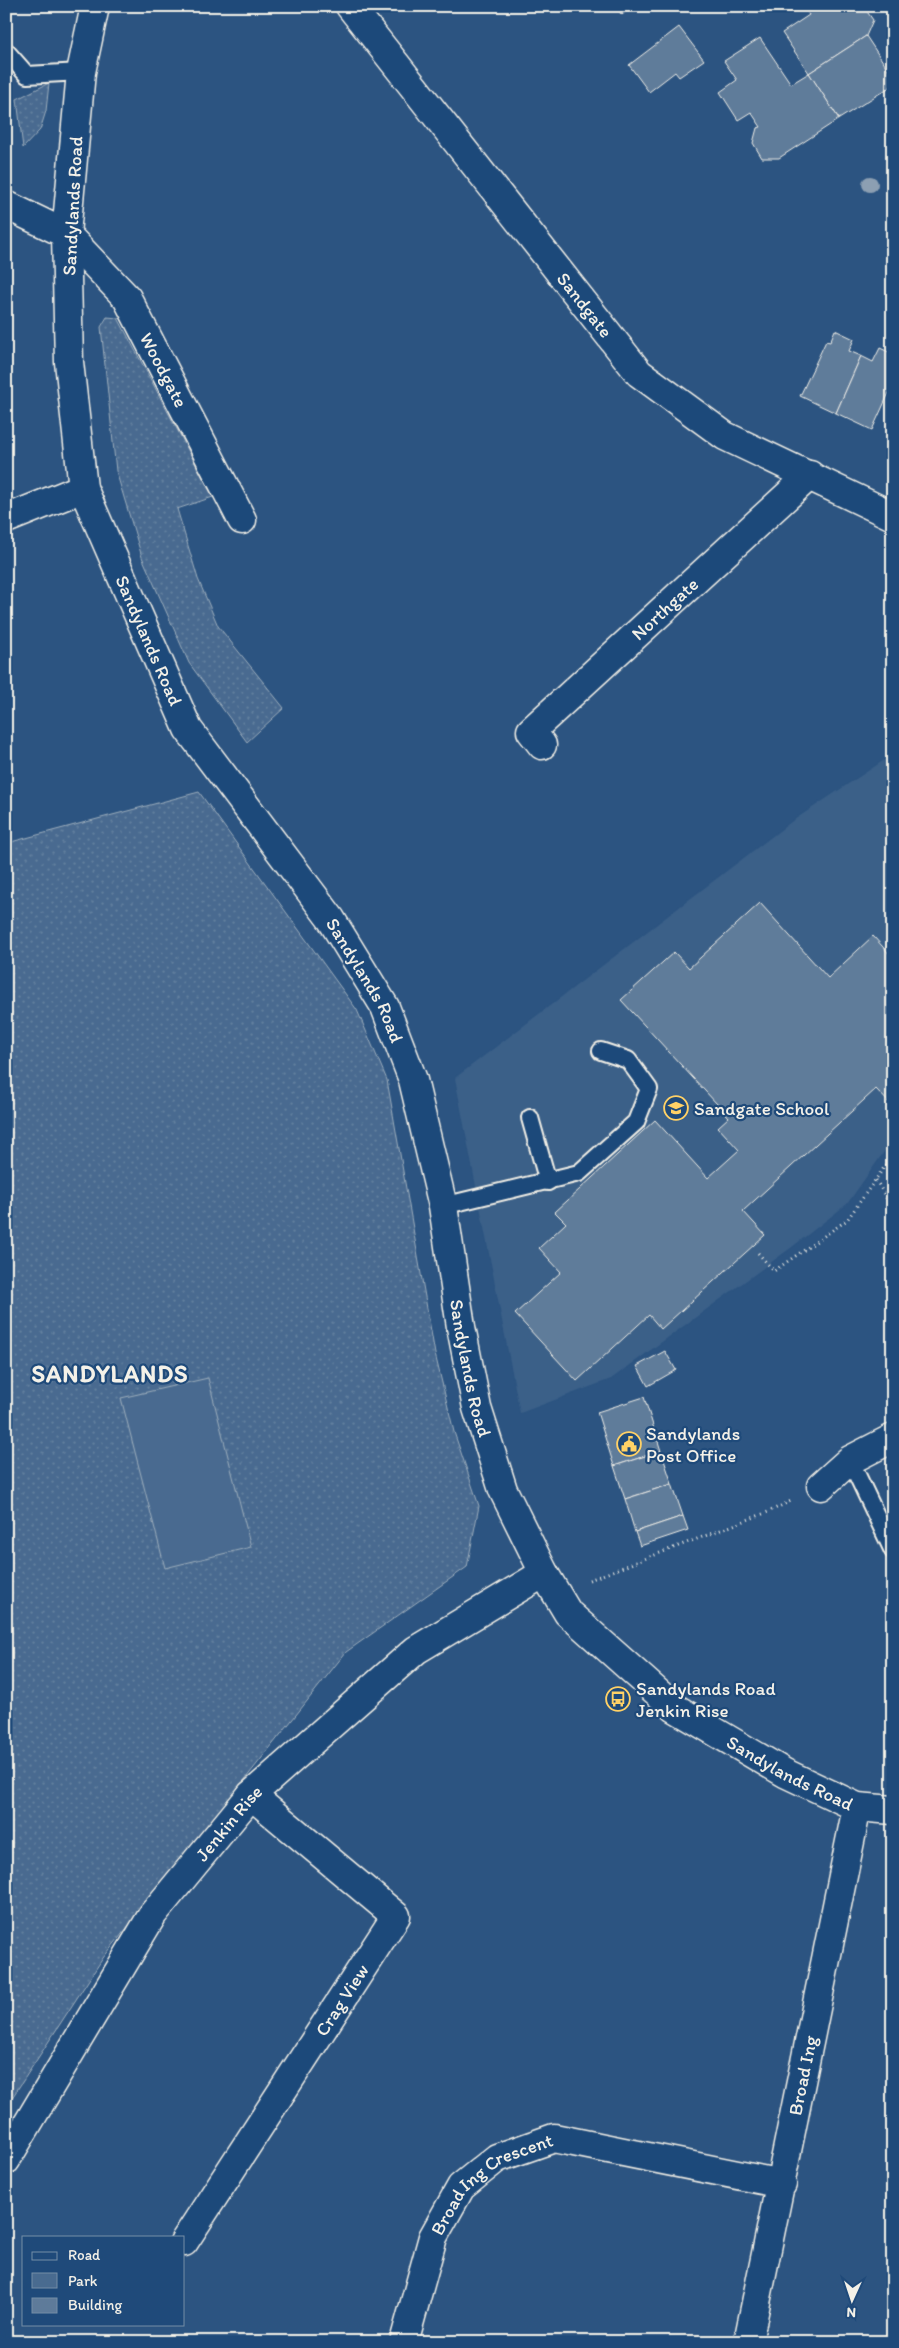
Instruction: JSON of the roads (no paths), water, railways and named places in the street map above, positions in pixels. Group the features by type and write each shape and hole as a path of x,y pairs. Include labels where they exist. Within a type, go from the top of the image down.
{"street":[{"name":"Sandylands Road","path":"95,6 81,72 66,234 69,362 83,488 188,728 331,918 385,1007 413,1080 443,1206 477,1408 503,1490 544,1573 568,1613 674,1708 785,1773 857,1808 893,1810"},
{"name":"Sandgate","path":"350,6 639,372 725,436 893,516"},
{"name":"Woodgate","path":"6,204 66,234 127,298 242,520"},
{"name":"Northgate","path":"542,745 531,731 810,475"},
{"path":"6,519 83,488"},
{"path":"821,1486 850,1460 893,1438"},
{"name":"Jenkin Rise","path":"6,2160 153,1914 250,1796 416,1650 544,1573"},
{"name":"Crag View","path":"185,2240 396,1916 250,1796"},
{"name":"Broad Ing","path":"748,2342 782,2184 857,1808"},
{"name":"Broad Ing Crescent","path":"404,2342 433,2237 462,2187 497,2158 554,2138 782,2184"}],"lane":[{"path":"6,51 27,75 81,72"},
{"path":"443,1206 548,1182 578,1173 636,1122 649,1089 628,1060 601,1051"},
{"path":"530,1118 548,1182"},
{"path":"850,1460 893,1552"}],"place":[{"name":"Sandgate School","path":"676,1108"},
{"name":"Sandylands Post Office","path":"629,1444"},
{"name":"Sandylands Road Jenkin Rise","path":"618,1699"}],"district":[{"name":"SANDYLANDS","path":"110,1374"}]}
